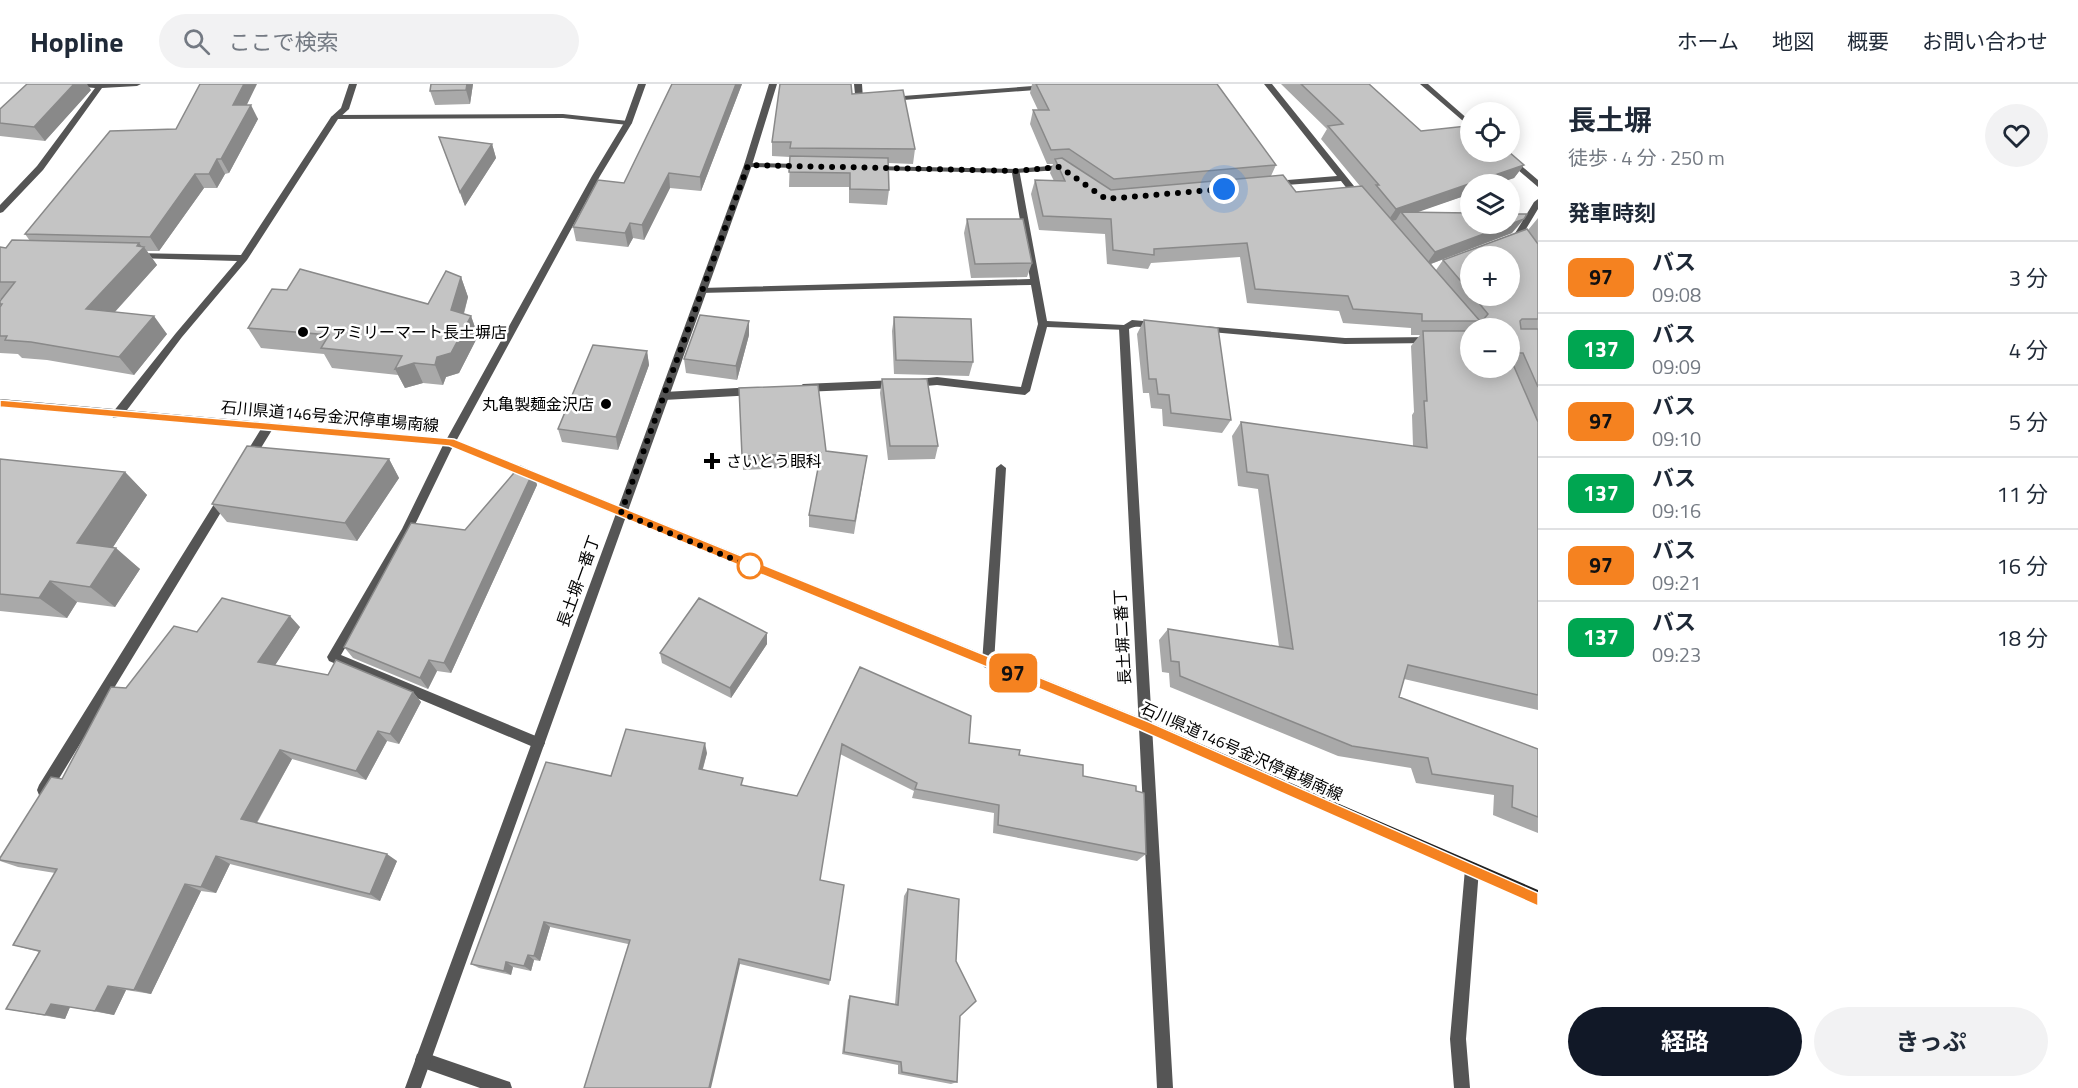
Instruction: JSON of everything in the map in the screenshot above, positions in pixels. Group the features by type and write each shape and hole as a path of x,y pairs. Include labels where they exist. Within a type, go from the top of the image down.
{"main road":[{"name":"石川県道146号金沢停車場南線","path":"0,403 117,415 450,442 1144,726 1538,898"}],"street":[{"path":"73,84 100,86 137,84"},
{"path":"117,415 179,335 244,258 335,117 345,109 354,84"},
{"path":"538,743 333,657 406,532 450,442 590,186 628,123 642,84"},
{"name":"長土塀一番丁","path":"413,1088 748,165 772,84"},
{"path":"858,84 859,102 1060,86"},
{"path":"1268,84 1364,204"},
{"path":"1424,84 1460,115"},
{"path":"0,210 40,168 100,86"},
{"path":"335,117 563,116 628,123"},
{"path":"1513,162 1538,184"},
{"path":"748,165 815,166"},
{"path":"860,167 1016,171 1060,167 1070,174"},
{"path":"795,389 937,381 1025,391 1043,324 1016,171"},
{"path":"1260,186 1342,178"},
{"path":"1496,245 1519,241 1538,201"},
{"path":"128,255 244,258"},
{"path":"702,291 1036,282"},
{"path":"1043,324 1124,328 1132,323 1168,326"},
{"name":"長土塀二番丁","path":"1124,328 1165,1088"},
{"path":"1191,328 1345,341 1447,340"},
{"path":"664,396 771,390"},
{"path":"243,467 268,427"},
{"path":"988,663 1001,468"},
{"path":"38,799 231,488"},
{"path":"1462,1088 1458,1039 1472,869"},
{"path":"423,1060 504,1088"}],"building":[{"path":"27,84 74,84 34,127 0,123 0,109"},
{"path":"200,84 244,84 233,105 251,105 221,159 217,159 209,174 195,174 150,237 25,234 110,131 176,129"},
{"path":"431,84 467,84 466,90 430,91"},
{"path":"672,84 736,84 700,177 669,173 642,225 630,223 625,233 573,227 598,180 624,183"},
{"path":"780,84 851,84 852,94 903,90 915,149 790,148 791,142 772,142"},
{"path":"1036,84 1217,84 1276,165 1114,179 1069,149 1051,150 1033,110 1049,110"},
{"path":"1301,84 1369,84 1421,131 1460,127 1460,162 1520,162 1524,165 1498,174 1460,174 1460,187 1396,209 1376,185 1379,185 1328,126 1343,124"},
{"path":"439,137 492,144 460,192"},
{"path":"790,156 888,158 889,190 850,189 850,173 789,172"},
{"path":"1062,158 1111,190 1283,175 1296,192 1362,186 1460,298 1460,306 1467,306 1477,318 1460,318 1460,321 1422,321 1422,314 1353,309 1348,296 1255,289 1247,243 1154,249 1154,255 1113,250 1111,219 1043,216 1035,180 1065,181 1055,159"},
{"path":"1401,212 1460,213 1460,234 1484,234 1435,252"},
{"path":"1520,214 1527,214 1520,220"},
{"path":"967,219 1023,219 1032,263 975,264"},
{"path":"1527,229 1538,244 1538,319 1520,321 1520,318 1485,318 1488,314 1481,306 1520,306 1520,246 1481,246 1513,234 1520,234 1520,232"},
{"path":"12,240 139,243 137,246 144,247 86,309 154,316 119,357 31,342 5,340 7,336 0,336 0,307 2,304 0,301 15,282 0,282 0,247 6,248"},
{"path":"1460,254 1460,280 1443,260"},
{"path":"300,269 428,304 446,271 461,277 451,310 471,316 451,353 437,357 435,365 414,363 395,369 402,356 321,348 329,335 248,328 272,289 287,290"},
{"path":"700,315 749,321 736,366 684,359"},
{"path":"894,317 971,319 973,362 896,360"},
{"path":"1144,320 1218,328 1231,420 1171,413 1169,395 1158,394 1156,379 1149,379"},
{"path":"1520,321 1521,329 1538,329 1538,387 1523,353 1520,353"},
{"path":"1423,331 1460,331 1460,378 1519,378 1538,422 1538,695 1408,665 1399,697 1538,749 1538,817 1512,807 1513,786 1432,774 1428,758 1352,746 1180,676 1179,662 1171,661 1168,629 1293,649 1268,475 1247,472 1241,422 1427,448 1424,401 1427,401"},
{"name":"丸亀製麺金沢店","path":"593,345 647,351 616,437 558,429"},
{"path":"882,379 927,379 938,446 890,446"},
{"path":"818,385 826,451 867,456 855,521 809,515 821,453 742,456 739,388"},
{"path":"247,446 389,459 345,523 212,504"},
{"path":"0,459 125,472 77,543 116,548 90,587 50,581 39,598 0,594"},
{"path":"520,466 533,472 444,663 429,660 420,678 344,647 411,523 465,530"},
{"path":"222,598 290,616 258,662 328,675 336,660 413,692 390,734 378,731 356,771 280,750 241,819 387,854 370,894 216,856 201,887 185,884 134,990 108,986 95,1011 51,1004 45,1015 6,1009 40,951 13,945 57,869 0,860 0,858 51,777 62,779 111,687 126,688 174,626 197,632"},
{"path":"699,598 767,633 730,688 660,653"},
{"path":"860,667 971,716 969,743 1020,750 1019,755 1083,765 1083,776 1136,786 1136,791 1144,793 1146,854 998,825 999,805 915,789 917,783 842,744 820,880 844,885 830,980 739,959 709,1088 584,1088 630,940 544,922 534,956 528,955 524,966 506,962 504,971 471,964 546,762 611,776 626,729 705,743 699,769 743,778 741,785 797,796"},
{"path":"908,889 959,899 956,961 976,1001 960,1016 957,1082 902,1072 901,1062 844,1052 850,996 898,1005"}],"bus line":[{"name":"97","path":"0,403 117,415 450,442 1144,726 1538,898"}],"place":[{"name":"ファミリーマート長土塀店","path":"303,332"},
{"name":"丸亀製麺金沢店","path":"606,404"},
{"name":"さいとう眼科","path":"712,461"}],"route":[{"path":"750,566 621,513 748,165 1016,171 1060,167 1106,199 1224,189"}]}
